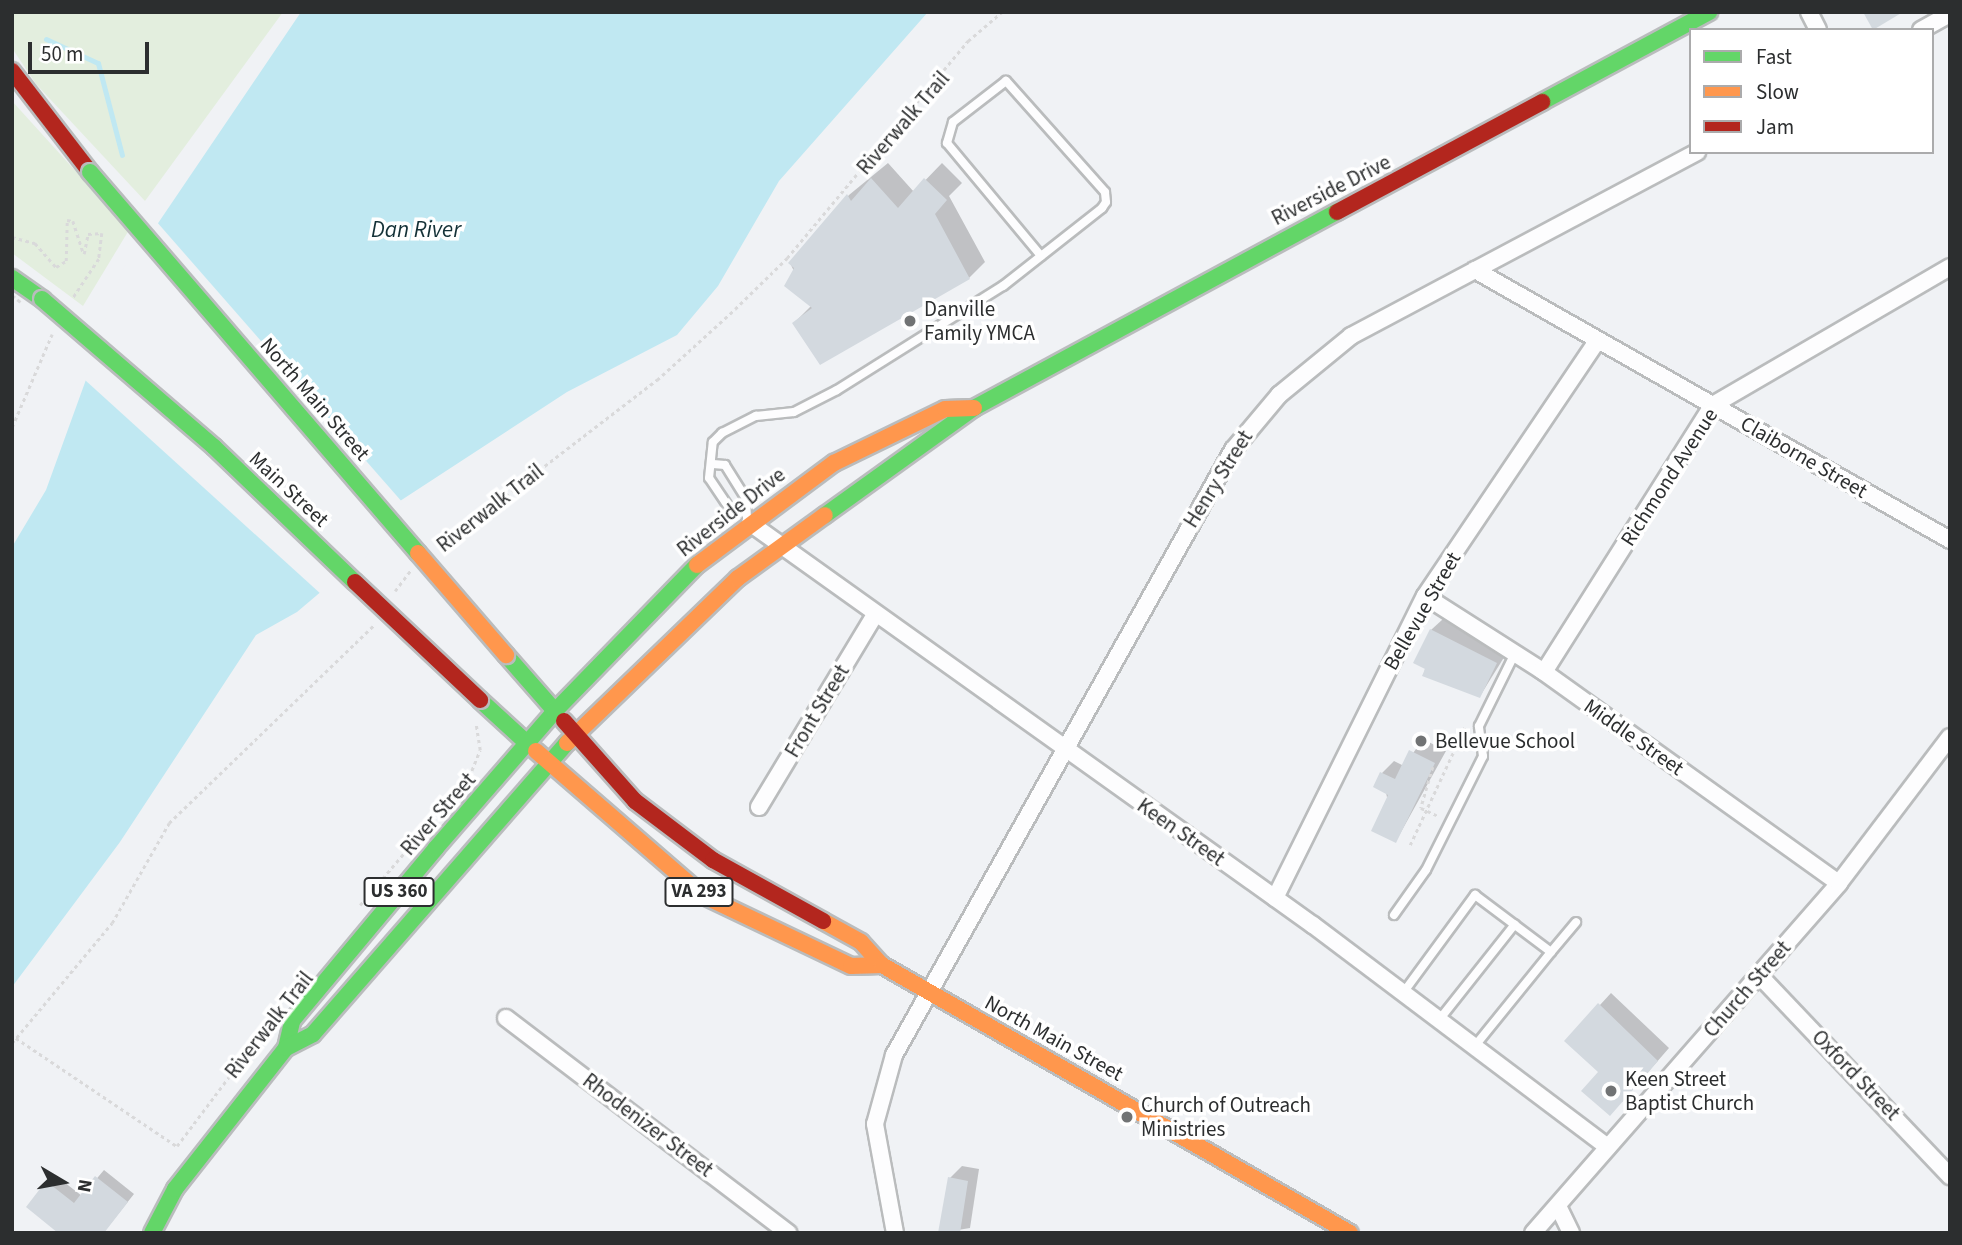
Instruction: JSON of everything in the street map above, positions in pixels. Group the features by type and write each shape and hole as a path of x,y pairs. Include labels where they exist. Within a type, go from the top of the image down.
{"main road":[{"name":"Riverside Drive","path":"575,734 738,578 974,408 1709,12"},
{"name":"North Main Street","path":"12,71 90,172 506,655 575,734 671,831 861,942 881,965 1350,1233"},
{"name":"Main Street","path":"12,278 41,299 214,447 475,706 527,743"},
{"name":"Riverside Drive","path":"555,711 696,565 747,518 865,446 945,409 974,408"},
{"name":"River Street","path":"286,1048 292,1021 555,711"},
{"name":"River Street","path":"152,1233 175,1189 286,1048 313,1034 548,761 575,734"},
{"name":"North Main Street","path":"527,743 702,895 851,966 881,965"}],"street":[{"path":"1809,12 1817,28"},
{"path":"1925,28 1950,14"},
{"name":"Henry Street","path":"895,1233 877,1109 894,1055 1217,474 1254,421 1351,336 1693,154"},
{"name":"Richmond Avenue","path":"1544,672 1713,405 1950,267"},
{"name":"Claiborne Street","path":"1475,270 1950,540"},
{"name":"Bellevue Street","path":"1275,898 1425,596 1597,341"},
{"name":"Keen Street","path":"747,518 875,615 1275,898 1608,1147"},
{"name":"Middle Street","path":"1425,596 1544,672 1839,883"},
{"name":"Front Street","path":"760,807 875,615"},
{"name":"Church Street","path":"1533,1233 1839,883 1950,737"},
{"name":"Oxford Street","path":"1760,976 1950,1176"},
{"name":"Rhodenizer Street","path":"506,1018 788,1233"},
{"path":"1558,1206 1571,1233"}],"lane":[{"path":"747,518 730,509 709,478 713,464 713,442 738,422 793,412 837,390 1041,256 1102,208 1105,192 1012,84 999,82 953,122 947,143 1041,256"},
{"path":"713,464 725,465 746,499 747,518"},
{"path":"1394,915 1426,870 1483,756 1479,726 1515,653"},
{"path":"1403,993 1475,895 1551,952"},
{"path":"1474,1047 1576,922"},
{"path":"1439,1020 1515,924"}],"path":[{"name":"Riverwalk Trail","path":"432,553 657,380 774,272 968,41 1002,12"},
{"path":"12,237 36,243 56,267 66,261 62,227 67,220 73,220 85,254 88,234 102,233 99,259 68,307"},
{"path":"12,427 55,328"},
{"name":"Riverwalk Trail","path":"391,597 416,566"},
{"path":"12,1043 112,923 169,823 258,732 324,679 379,617"},
{"path":"464,783 480,750 475,706"},
{"path":"1410,845 1468,721 1479,726"},
{"path":"1427,811 1421,808 1433,767"},
{"path":"354,913 460,789"},
{"name":"Riverwalk Trail","path":"16,1038 177,1146 276,1014"}],"green space":[{"path":"12,12 283,12 145,201 36,84 12,48"},
{"path":"12,101 129,230 83,306 12,253"}],"water":[{"name":"Dan River","path":"301,12 928,12 779,181 718,286 677,335 567,392 400,501 362,557 297,612 256,635 120,842 12,987 12,547 46,490 125,272"}],"pier":[{"path":"156,221 403,503 365,559 322,595 85,380 122,271"}],"building":[{"path":"1863,12 1903,12 1876,28 1872,28"},
{"path":"871,178 898,208 924,178 947,200 935,214 970,279 820,365 792,323 812,308 784,286 794,268 788,263 847,194 851,201"},
{"path":"1430,629 1497,663 1480,698 1422,676 1425,669 1413,663"},
{"path":"1409,750 1435,763 1396,843 1371,831 1388,795 1373,787 1380,772 1395,779"},
{"path":"1598,1003 1658,1061 1610,1116 1581,1091 1598,1072 1564,1041"},
{"path":"95,1176 128,1202 104,1233 58,1233 26,1207 46,1181 74,1203"},
{"path":"948,1177 968,1181 960,1233 938,1233"}],"waterway":[{"path":"46,39 98,63 122,155"}],"traffic: fast":[{"path":"1542,102 1709,12"},
{"path":"90,172 418,553"},
{"path":"825,515 974,408 1337,212"},
{"path":"12,278 42,299"},
{"path":"42,299 214,447 355,582"},
{"path":"286,1048 292,1021 436,848 555,711 697,565"},
{"path":"506,655 555,711"},
{"path":"480,700 527,743"},
{"path":"152,1233 175,1189 286,1048 313,1034 567,743"}],"traffic: slow":[{"path":"697,565 834,463 945,409 974,408"},
{"path":"567,743 738,578 825,515"},
{"path":"418,553 506,655"},
{"path":"536,751 702,895 851,966 882,965"},
{"path":"823,921 861,942 882,965 1350,1233"}],"traffic: jam":[{"path":"12,71 90,172"},
{"path":"1337,212 1542,102"},
{"path":"355,582 480,700"},
{"path":"564,721 635,801 713,860 823,921"}],"place":[{"name":"Danville Family YMCA","path":"910,321"},
{"name":"Bellevue School","path":"1421,741"},
{"name":"Keen Street Baptist Church","path":"1611,1091"},
{"name":"Church of Outreach Ministries","path":"1127,1117"}]}
